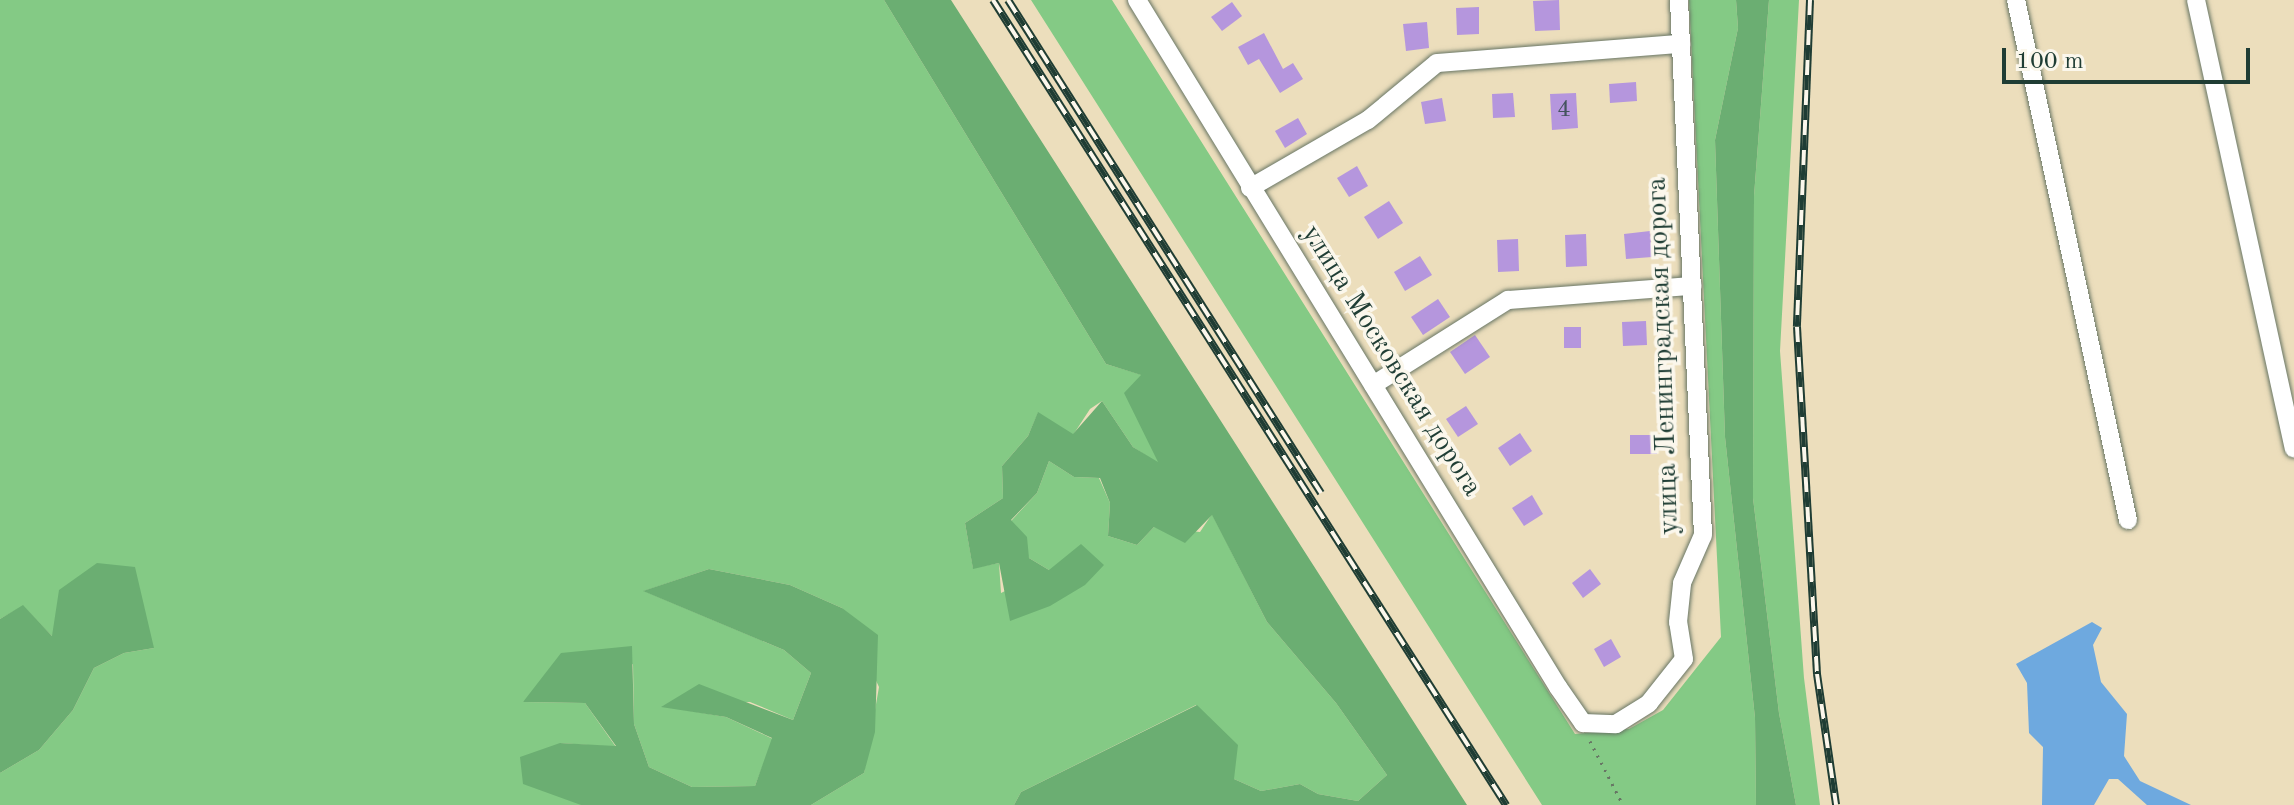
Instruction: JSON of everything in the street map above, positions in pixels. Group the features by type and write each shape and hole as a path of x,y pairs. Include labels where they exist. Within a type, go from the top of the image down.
{"street":[{"name":"улица Московская дорога","path":"1137,0 1250,188 1583,723"},
{"name":"улица Ленинградская дорога","path":"1583,723 1616,724 1649,703 1684,659 1678,622 1682,583 1703,535 1679,0"},
{"path":"2016,0 2128,520"},
{"path":"2196,0 2294,448"},
{"path":"1250,188 1368,120 1437,63 1681,44"},
{"path":"1373,385 1508,300 1692,286"}],"path":[{"path":"1583,723 1623,805"}],"green space":[{"path":"0,0 884,0 1106,364 1142,375 1159,464 1133,447 1102,401 1090,409 1073,435 1038,413 1028,436 1002,466 1003,498 965,523 973,568 999,563 1001,593 1049,570 1029,558 1011,521 1037,493 1049,461 1074,477 1099,478 1110,503 1108,536 1137,545 1154,527 1200,532 1212,514 1267,622 1336,703 1387,775 1358,801 1318,794 1300,784 1261,791 1234,779 1214,725 1196,705 1021,792 1014,805 811,805 864,773 879,687 842,608 790,585 709,569 644,591 784,650 811,673 793,720 750,702 662,706 726,717 773,739 755,786 692,787 649,767 634,724 633,664 523,702 585,703 616,747 560,743 581,805 0,805 0,773 39,750 73,710 94,668 124,653 154,648 52,636 23,606 0,619"},
{"path":"884,0 951,0 1467,805 1014,805 1021,792 1197,705 1238,745 1234,779 1261,791 1300,784 1318,794 1358,801 1387,775 1336,703 1267,622 1212,515 1185,543 1154,527 1137,545 1108,536 1110,503 1100,478 1074,477 1049,461 1037,493 1011,520 1027,537 1029,558 1049,570 1081,544 1104,565 1085,585 1050,606 1010,621 999,563 973,569 965,523 1003,498 1002,466 1028,436 1038,412 1073,434 1102,401 1133,447 1158,462 1124,393 1141,375 1106,364"},
{"path":"1031,0 1112,0 1575,734 1629,729 1663,710 1721,637 1689,0 1736,0 1738,28 1715,140 1725,437 1755,718 1756,805 1542,805"},
{"path":"1736,0 1769,0 1754,196 1753,498 1779,713 1796,805 1756,805 1755,718 1725,437 1715,140 1738,28"},
{"path":"1769,0 1799,0 1780,351 1804,678 1820,805 1796,805 1779,713 1753,498 1754,196"},
{"path":"97,563 135,567 154,648 124,653 94,668 73,710 39,750 0,773 0,619 23,605 52,636 59,590"},
{"path":"709,569 790,585 842,608 878,635 875,732 864,773 811,805 581,805 523,784 520,757 560,743 616,746 585,703 523,702 561,653 632,646 634,724 649,767 692,787 755,786 772,738 726,717 661,707 699,684 793,720 811,673 784,650 643,591"}],"water":[{"path":"2092,622 2102,628 2093,645 2101,682 2127,714 2124,756 2140,781 2191,805 2147,805 2118,779 2109,779 2094,805 2042,805 2043,747 2029,733 2027,683 2016,664"}],"building":[{"path":"1559,0 1560,30 1535,31 1533,1"},
{"path":"1232,2 1242,16 1222,31 1211,17"},
{"path":"1479,7 1479,34 1457,35 1456,8"},
{"path":"1427,22 1429,48 1406,51 1403,24"},
{"path":"1264,33 1283,69 1293,63 1303,79 1280,93 1259,59 1248,65 1238,47"},
{"path":"1636,82 1637,101 1610,103 1609,84"},
{"path":"1513,93 1515,117 1493,118 1492,94"},
{"path":"1576,93 1578,128 1552,130 1550,94"},
{"path":"1442,98 1446,121 1425,124 1421,102"},
{"path":"1298,118 1307,134 1285,148 1275,131"},
{"path":"1357,166 1368,186 1349,197 1337,178"},
{"path":"1389,201 1403,223 1378,239 1364,217"},
{"path":"1650,231 1652,257 1626,259 1624,234"},
{"path":"1586,234 1587,266 1566,267 1565,235"},
{"path":"1518,239 1519,271 1498,272 1497,240"},
{"path":"1420,256 1432,275 1405,291 1394,272"},
{"path":"1438,299 1450,317 1423,335 1411,317"},
{"path":"1646,321 1647,345 1623,346 1622,322"},
{"path":"1564,327 1581,327 1581,348 1564,348"},
{"path":"1475,335 1490,357 1465,374 1450,352"},
{"path":"1466,406 1478,424 1458,437 1446,419"},
{"path":"1520,433 1532,451 1510,466 1498,448"},
{"path":"1630,435 1657,435 1657,454 1630,454"},
{"path":"1532,495 1543,514 1524,526 1512,508"},
{"path":"1590,569 1601,584 1583,598 1572,583"},
{"path":"1611,639 1621,657 1604,667 1594,649"}],"railway":[{"path":"993,0 1506,805"},
{"path":"1008,0 1321,493"},
{"path":"1810,0 1797,327 1817,674 1836,805"}]}
